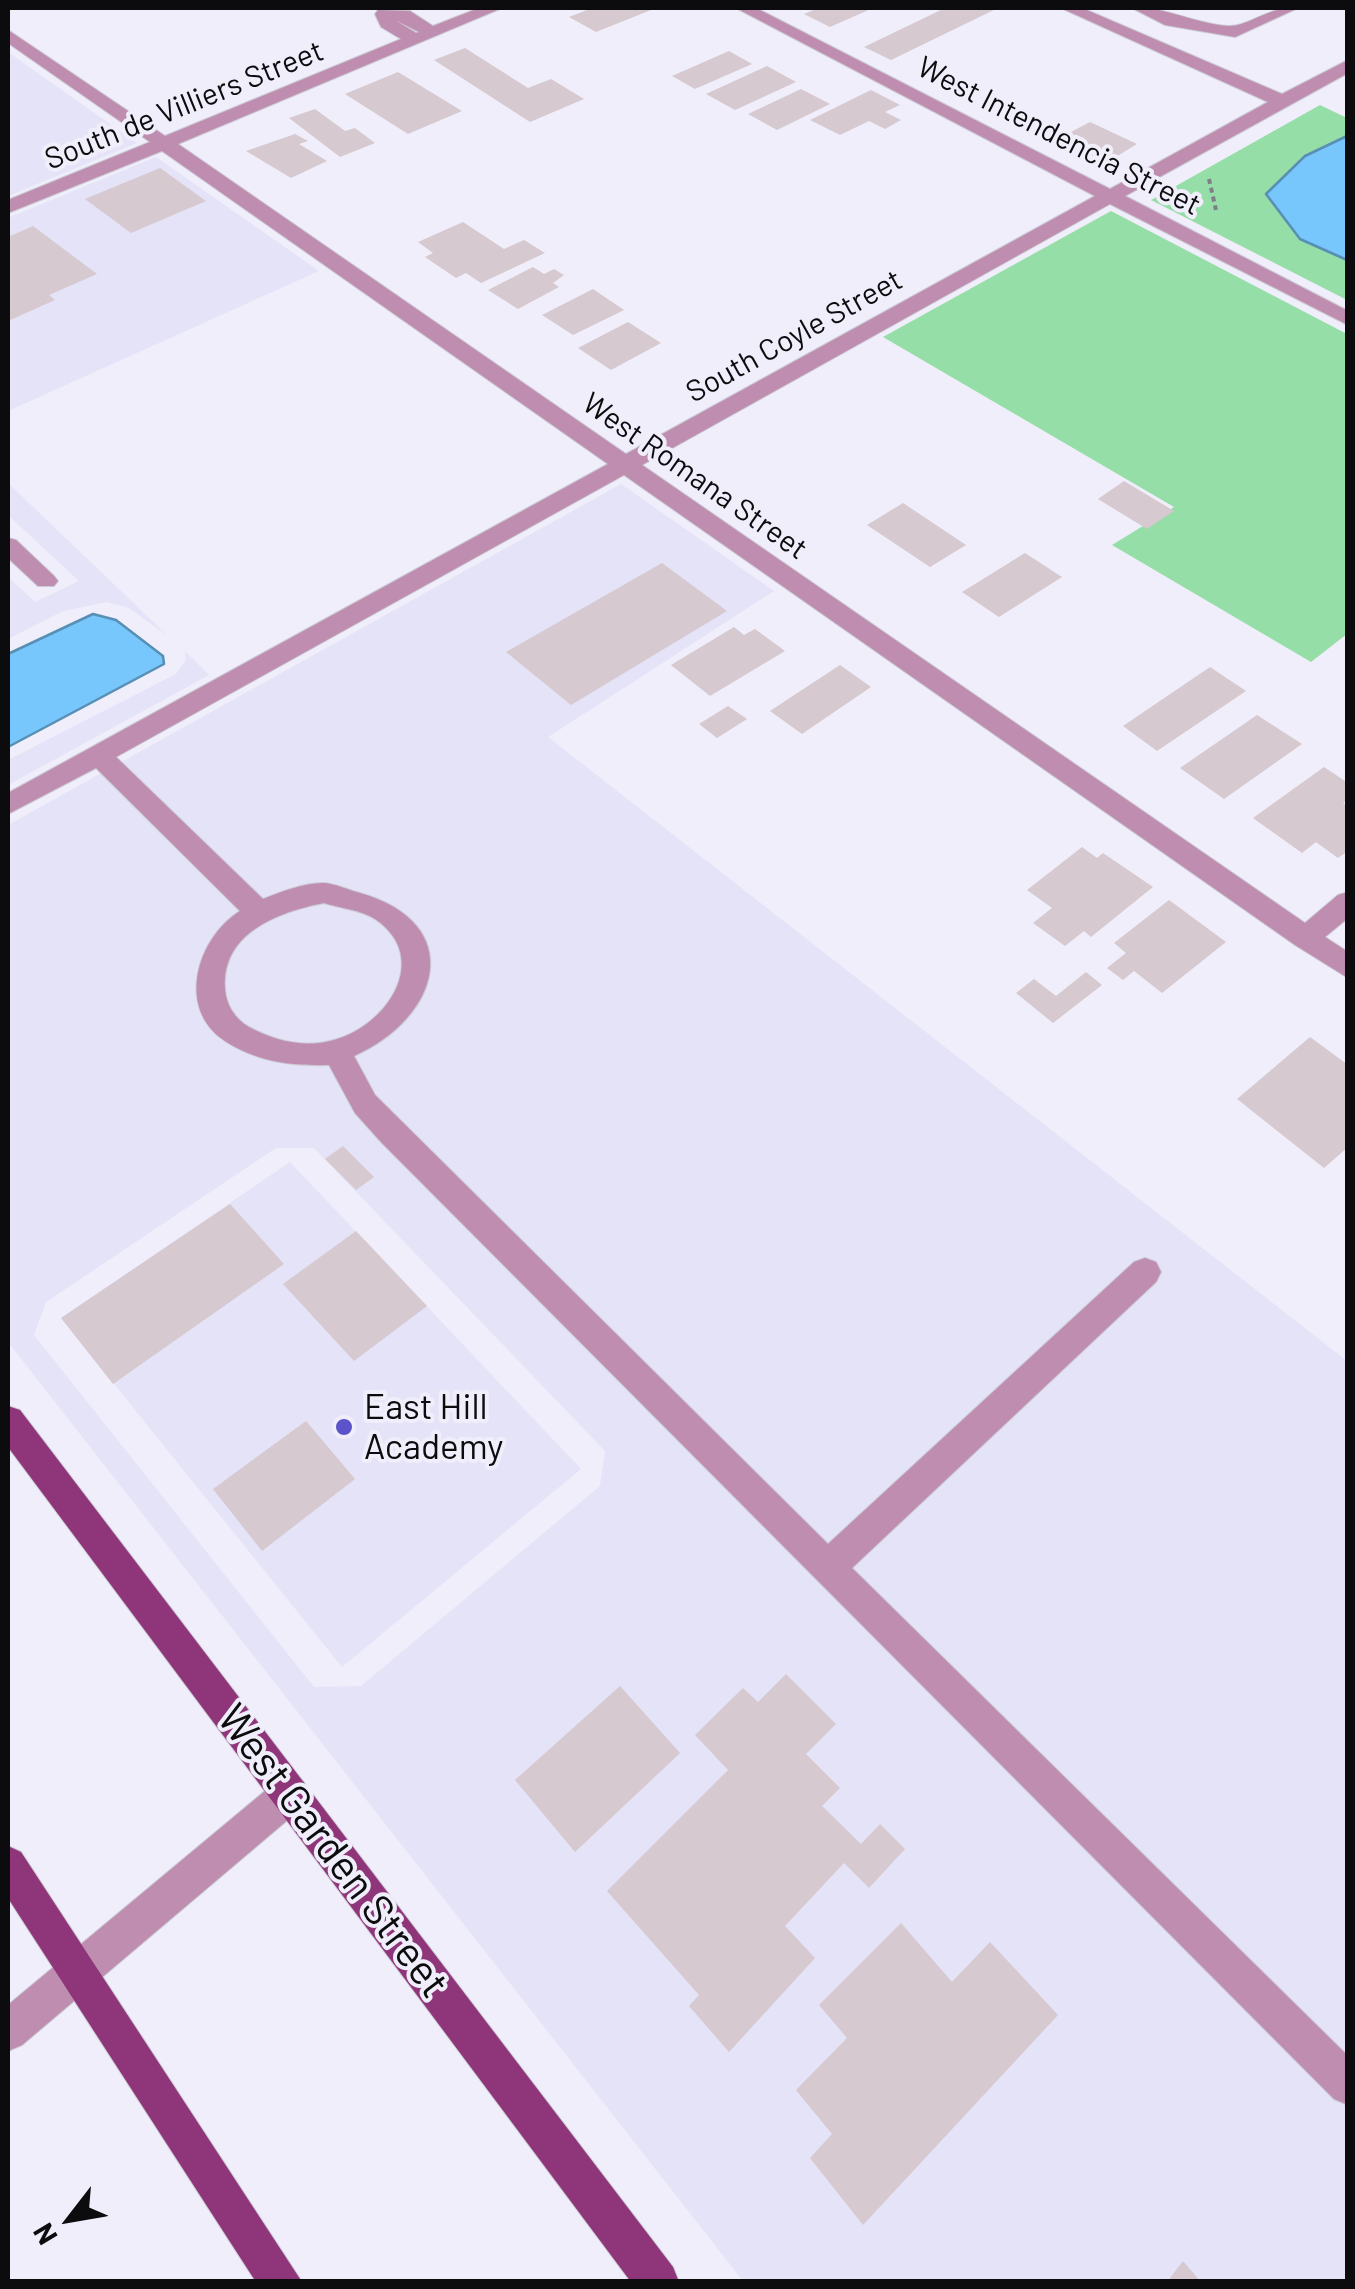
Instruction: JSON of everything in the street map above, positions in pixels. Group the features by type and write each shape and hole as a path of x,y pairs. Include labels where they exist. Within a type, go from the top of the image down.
{"main road":[{"name":"West Garden Street","path":"8,1421 658,2282"},
{"path":"8,1865 280,2282"}],"street":[{"name":"South de Villiers Street","path":"8,207 493,8"},
{"name":"West Intendencia Street","path":"744,8 1348,319"},
{"path":"1069,8 1282,101"},
{"path":"1141,8 1171,21 1235,32 1290,8"},
{"path":"379,11 386,22 423,36"},
{"name":"West Romana Street","path":"8,35 1348,967"},
{"name":"South Coyle Street","path":"8,805 1348,65"},
{"path":"8,545 46,582"},
{"path":"99,754 258,912"},
{"path":"324,894 358,898 387,910 408,929 419,954 418,982 405,1009 380,1032 336,1051 280,1054 251,1044 227,1027 213,1004 210,979 216,954 233,930 258,912 290,898 324,894"},
{"path":"1306,938 1348,902"},
{"path":"336,1051 365,1104 392,1132 1348,2084"},
{"path":"828,1566 1144,1272"},
{"path":"8,2031 290,1794"}],"path":[{"path":"1209,176 1210,192 1222,225"}],"shaded area":[{"path":"8,52 137,143 8,196"},
{"path":"156,157 319,271 8,411 8,218"},
{"path":"8,483 168,636 129,608 107,602 63,611 8,639 8,577 35,602 79,581 8,515"},
{"path":"621,484 774,591 548,737 1347,1361 1347,2281 743,2281 8,1342 8,825","holes":["276,1148 314,1148 605,1451 600,1486 361,1686 314,1687 34,1335 46,1302"]},
{"path":"185,651 209,675 8,785 8,760 176,674 186,660"},
{"name":"East Hill Academy","path":"290,1162 581,1469 342,1667 61,1318"}],"green space":[{"path":"1320,105 1347,118 1347,300 1151,200"},
{"path":"1111,211 1347,334 1347,634 1311,662 1112,545 1174,507 883,337"}],"water":[{"path":"1347,136 1347,260 1300,239 1266,194 1305,156"},
{"path":"93,614 116,620 163,656 164,664 8,747 8,654"}],"building":[{"path":"592,8 656,8 596,32 569,17"},
{"path":"818,8 873,8 830,27 804,14"},
{"path":"945,8 998,8 891,60 864,47"},
{"path":"465,48 528,88 551,79 584,99 530,122 434,60"},
{"path":"729,51 752,64 695,89 672,76"},
{"path":"767,66 796,82 735,110 706,94"},
{"path":"398,72 462,111 408,134 345,94"},
{"path":"801,89 830,104 777,130 748,114"},
{"path":"871,90 900,105 885,112 901,120 885,129 869,121 840,135 810,120"},
{"path":"315,109 345,131 355,128 375,143 340,157 289,118"},
{"path":"1090,122 1137,144 1106,163 1075,148 1086,141 1069,133"},
{"path":"295,134 308,141 299,144 327,161 291,178 246,151"},
{"path":"160,168 206,201 131,233 85,199"},
{"path":"463,222 504,249 524,240 545,253 481,283 466,273 456,278 425,257 433,253 418,242"},
{"path":"33,226 97,274 49,295 55,300 8,321 8,237"},
{"path":"533,267 544,274 554,269 564,275 553,283 559,287 518,309 488,290"},
{"path":"593,289 624,310 573,335 542,315"},
{"path":"628,322 661,343 611,370 578,348"},
{"path":"1124,481 1174,511 1147,529 1098,499"},
{"path":"903,503 966,545 930,567 867,525"},
{"path":"1025,553 1062,577 999,617 962,592"},
{"path":"662,563 727,611 571,705 506,652"},
{"path":"734,627 744,635 755,629 785,651 710,696 671,665"},
{"path":"840,665 871,687 802,734 770,711"},
{"path":"1210,667 1246,691 1157,751 1123,726"},
{"path":"728,706 747,719 717,738 699,724"},
{"path":"1257,715 1302,744 1224,799 1180,768"},
{"path":"1324,767 1348,783 1348,800 1343,803 1348,806 1348,851 1338,858 1316,842 1302,853 1253,818"},
{"path":"1082,847 1097,858 1103,853 1153,887 1091,937 1084,931 1065,946 1033,923 1052,908 1027,890"},
{"path":"1169,900 1226,942 1162,993 1134,971 1123,980 1107,968 1126,953 1114,943"},
{"path":"1086,972 1102,985 1053,1023 1016,993 1034,979 1056,996"},
{"path":"1310,1037 1348,1065 1348,1147 1324,1168 1237,1099"},
{"path":"343,1146 374,1177 356,1190 325,1159"},
{"path":"230,1204 284,1264 113,1384 61,1318"},
{"path":"356,1231 427,1306 354,1361 283,1284"},
{"path":"306,1421 355,1479 262,1551 213,1489"},
{"path":"786,1674 836,1724 806,1754 840,1788 822,1806 861,1844 880,1824 905,1849 869,1888 844,1863 785,1926 815,1958 729,2052 689,2006 699,1995 607,1891 728,1770 695,1735 743,1688 758,1702"},
{"path":"620,1686 680,1753 575,1852 515,1780"},
{"path":"901,1923 952,1982 990,1942 1058,2015 863,2225 810,2158 832,2134 796,2090 847,2038 819,2005"},
{"path":"1183,2261 1201,2282 1167,2282"}],"place":[{"name":"East Hill Academy","path":"344,1427"}]}
